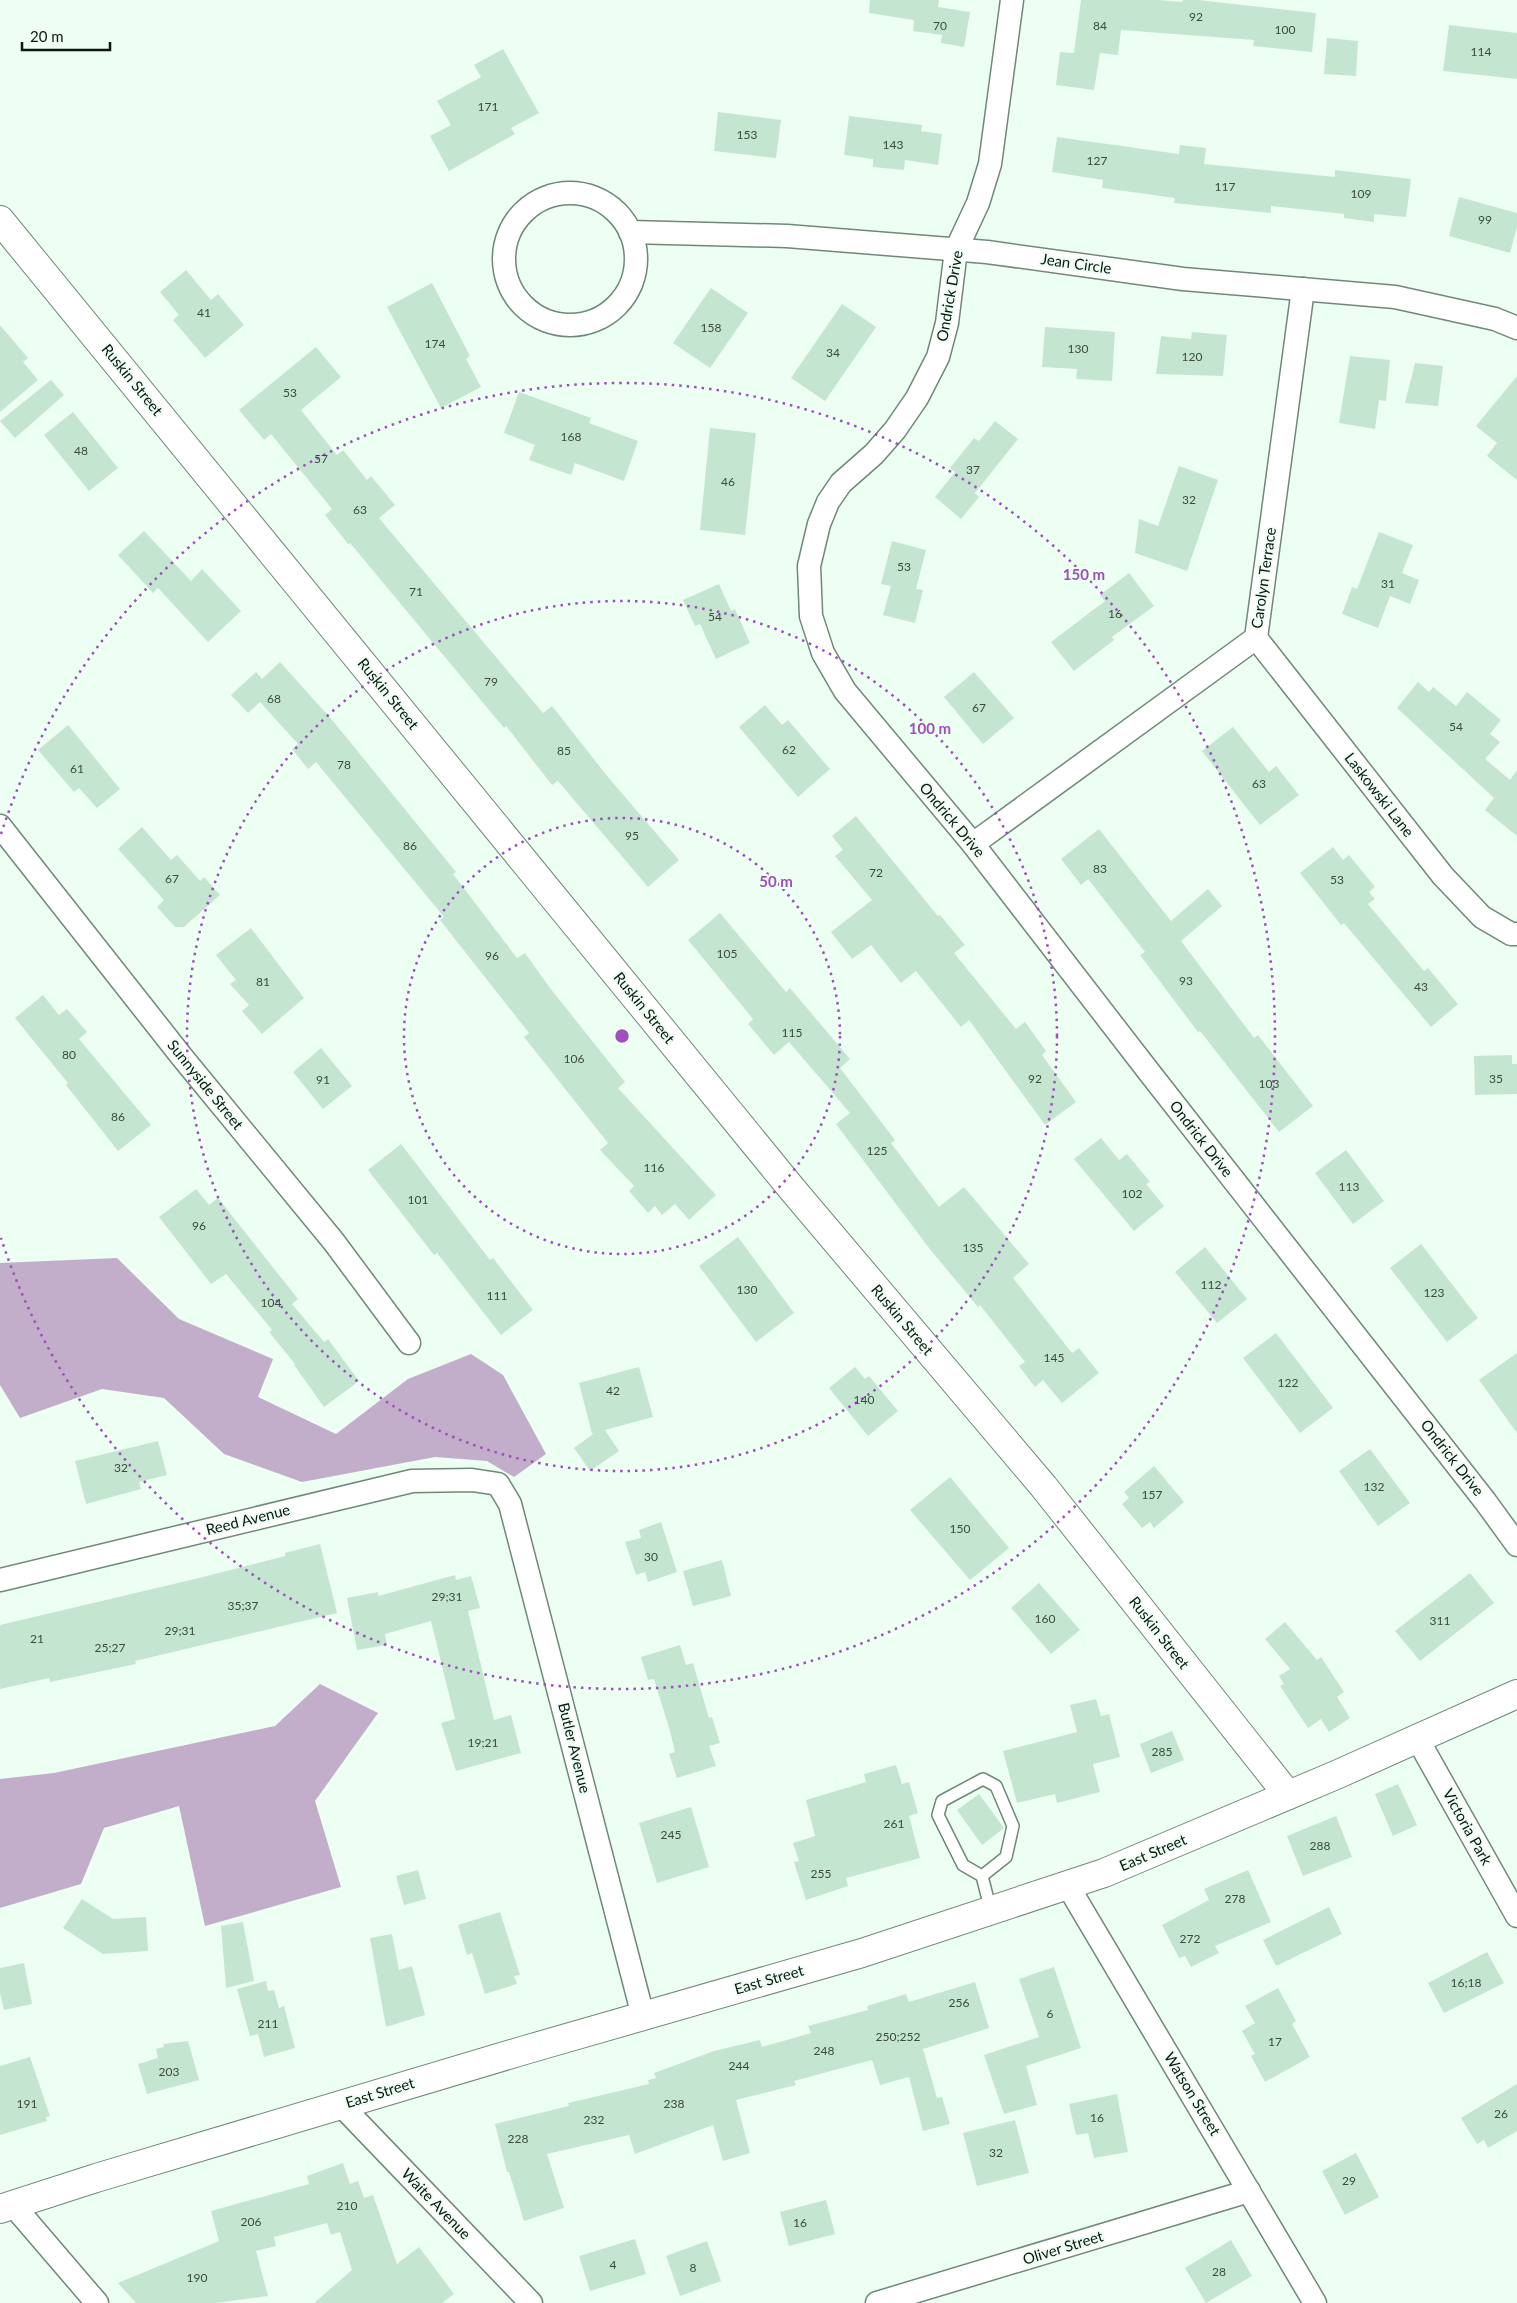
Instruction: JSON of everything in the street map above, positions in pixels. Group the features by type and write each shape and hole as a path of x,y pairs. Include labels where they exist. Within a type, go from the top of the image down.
{"street":[{"name":"Ondrick Drive","path":"1012,0 990,164 978,203 956,250 947,322 938,357 904,418 885,443 841,483 828,502 819,524 809,566 811,616 823,653 845,692 973,844 1517,1545"},
{"path":"567,193 588,195 613,209 630,232 635,263 630,284 626,293 612,309 594,320 583,323 562,324 542,318 522,304 507,280 504,251 514,224 533,204 546,198 567,193"},
{"name":"Ruskin Street","path":"0,220 792,1189 1044,1487 1288,1795"},
{"name":"Jean Circle","path":"630,232 787,236 956,250 1183,279 1395,298 1495,318 1517,328"},
{"name":"Carolyn Terrace","path":"973,844 1256,638 1303,290"},
{"name":"Laskowski Lane","path":"1256,638 1443,876 1482,917 1511,934 1517,934"},
{"name":"Sunnyside Street","path":"0,826 182,1057 334,1242 410,1343"},
{"name":"Reed Avenue","path":"0,1580 412,1481 472,1480 498,1484"},
{"name":"Butler Avenue","path":"498,1484 510,1504 643,2016"},
{"name":"East Street","path":"6,2207 341,2105 862,1953 1104,1874 1517,1694"},
{"name":"Victoria Park","path":"1417,1738 1517,1916"},
{"name":"Watson Street","path":"1068,1886 1315,2303"},
{"name":"Waite Avenue","path":"341,2105 530,2303"},
{"name":"Oliver Street","path":"877,2303 1249,2191"},
{"path":"6,2207 97,2303"}],"lane":[{"path":"982,1876 1006,1857 1013,1826 996,1786 983,1778 942,1801 938,1815 963,1865 982,1876 991,1911"}],"shaded area":[{"path":"117,1258 179,1319 273,1359 258,1397 336,1434 408,1379 471,1354 503,1375 546,1454 514,1477 487,1461 435,1457 302,1482 224,1454 164,1398 102,1389 20,1418 0,1385 0,1263"},
{"path":"320,1684 378,1713 315,1801 341,1887 205,1926 179,1806 104,1828 81,1884 0,1908 0,1779 54,1773 275,1726"}],"building":[{"path":"870,0 939,0 938,7 970,12 964,47 941,43 942,35 913,31 914,20 869,13"},
{"path":"1081,0 1159,0 1182,2 1183,0 1198,0 1316,13 1312,52 1253,46 1254,40 1121,30 1118,55 1100,53 1094,90 1056,85 1060,52 1074,53"},
{"path":"1449,25 1517,33 1517,79 1443,71"},
{"path":"1327,38 1358,41 1356,76 1324,74"},
{"path":"503,49 539,113 511,128 515,134 449,171 430,136 451,125 437,101 481,77 474,65"},
{"path":"718,112 781,120 776,158 714,151"},
{"path":"849,116 922,125 921,131 942,134 938,165 905,160 904,170 873,167 873,159 844,155"},
{"path":"1057,137 1179,154 1180,145 1206,148 1204,164 1335,177 1335,170 1411,179 1406,217 1374,214 1374,222 1344,218 1344,214 1271,206 1271,213 1174,203 1175,198 1102,188 1103,180 1052,172"},
{"path":"1459,197 1517,213 1517,227 1510,253 1449,236"},
{"path":"186,270 211,300 218,294 244,325 205,358 173,320 179,315 160,292"},
{"path":"432,283 470,356 466,359 481,387 441,408 387,307"},
{"path":"711,288 748,313 710,368 673,343"},
{"path":"842,304 876,327 825,401 791,378"},
{"path":"0,325 28,358 23,362 38,380 0,412"},
{"path":"1045,327 1115,332 1112,381 1076,379 1077,369 1042,367"},
{"path":"1192,332 1227,335 1223,376 1156,374 1161,336 1191,339"},
{"path":"316,347 341,377 301,410 337,455 343,450 367,480 371,476 395,505 379,518 543,713 552,706 608,777 679,860 648,887 558,781 552,785 506,726 504,728 350,543 348,544 325,515 332,509 271,434 264,440 239,410"},
{"path":"1350,356 1390,360 1386,401 1379,400 1375,429 1339,423"},
{"path":"1415,363 1443,366 1438,406 1405,403"},
{"path":"1517,376 1517,480 1487,456 1497,443 1476,426"},
{"path":"51,380 64,395 15,438 0,421"},
{"path":"519,392 591,418 589,423 638,441 624,481 575,463 571,475 529,460 535,445 504,433"},
{"path":"73,412 118,468 89,491 44,435"},
{"path":"995,421 1018,439 975,493 979,497 961,519 935,497 955,472 950,468 974,438 979,441"},
{"path":"710,428 756,433 745,535 700,530"},
{"path":"1179,466 1218,480 1187,571 1135,553 1139,519 1158,526"},
{"path":"144,531 191,581 202,569 241,611 208,642 158,588 153,593 118,555"},
{"path":"1379,532 1413,545 1402,573 1419,580 1410,604 1390,596 1378,628 1342,614 1352,587 1357,589"},
{"path":"892,541 926,550 916,589 923,590 915,623 883,615 891,586 881,584"},
{"path":"1129,573 1154,606 1112,637 1114,640 1074,671 1051,642 1105,601 1100,595"},
{"path":"719,584 731,611 735,609 750,643 716,659 700,624 695,626 683,600"},
{"path":"280,662 333,721 456,872 453,874 517,958 525,953 550,988 625,1082 618,1088 716,1195 689,1220 675,1204 662,1215 655,1206 648,1213 629,1191 634,1186 600,1150 608,1143 524,1037 529,1033 440,920 444,917 316,762 308,769 292,749 298,744 260,702 248,713 231,695 256,672 262,679"},
{"path":"974,672 1014,718 983,744 944,697"},
{"path":"1418,682 1429,692 1433,687 1456,706 1467,692 1501,720 1490,734 1500,742 1485,759 1510,780 1517,770 1517,836 1485,810 1494,798 1397,708"},
{"path":"765,705 782,725 788,720 830,769 798,797 739,727"},
{"path":"68,725 120,789 97,808 79,788 74,792 38,750"},
{"path":"1233,727 1269,772 1276,766 1299,795 1260,825 1202,751"},
{"path":"856,816 938,916 940,915 965,945 954,953 1016,1029 1025,1022 1046,1051 1042,1055 1076,1102 1045,1125 969,1020 961,1027 916,971 901,983 871,945 852,959 831,932 872,900 835,856 843,850 832,836"},
{"path":"142,827 171,860 177,855 200,881 204,877 220,895 184,927 175,927 157,907 164,900 118,849"},
{"path":"1099,829 1171,921 1208,889 1222,906 1181,941 1254,1038 1258,1035 1313,1106 1279,1132 1200,1031 1198,1032 1140,955 1145,952 1088,879 1081,885 1061,859"},
{"path":"1333,847 1343,860 1349,855 1375,887 1369,892 1375,899 1368,904 1424,971 1428,968 1458,1004 1431,1027 1344,923 1341,925 1300,873"},
{"path":"720,913 786,992 790,988 850,1059 840,1068 895,1140 891,1143 939,1207 964,1187 1029,1264 1013,1278 1072,1353 1079,1348 1099,1373 1062,1403 1043,1380 1035,1387 1019,1366 1025,1362 980,1305 978,1307 929,1248 836,1124 850,1113 789,1042 774,1055 748,1024 753,1019 688,940"},
{"path":"251,928 304,998 262,1034 242,1011 249,1005 230,984 236,980 216,955"},
{"path":"43,995 59,1015 67,1009 87,1032 79,1039 151,1125 118,1151 66,1085 68,1083 15,1018"},
{"path":"321,1048 352,1086 323,1109 293,1072"},
{"path":"1512,1055 1512,1064 1517,1064 1517,1094 1475,1095 1474,1056"},
{"path":"1101,1138 1119,1160 1127,1154 1150,1182 1146,1184 1164,1206 1134,1231 1074,1159"},
{"path":"401,1144 490,1260 493,1258 533,1310 501,1335 437,1253 434,1255 368,1170"},
{"path":"1346,1150 1384,1201 1353,1224 1315,1173"},
{"path":"196,1189 209,1205 218,1198 298,1299 292,1304 324,1342 328,1339 359,1381 324,1407 295,1364 269,1332 272,1330 226,1274 211,1284 159,1217"},
{"path":"738,1237 794,1313 756,1342 699,1266"},
{"path":"1421,1244 1478,1318 1447,1342 1390,1268"},
{"path":"1205,1247 1247,1299 1217,1323 1175,1272"},
{"path":"1276,1333 1333,1408 1300,1433 1243,1358"},
{"path":"1517,1353 1517,1433 1479,1380"},
{"path":"639,1367 653,1417 605,1430 619,1451 590,1471 574,1448 596,1432 592,1434 579,1383"},
{"path":"855,1367 865,1379 869,1376 898,1411 868,1436 829,1388"},
{"path":"158,1441 167,1475 139,1482 141,1489 86,1504 75,1461"},
{"path":"1370,1449 1410,1503 1378,1526 1339,1471"},
{"path":"1154,1466 1184,1502 1154,1528 1150,1522 1142,1528 1122,1504 1129,1498 1124,1492"},
{"path":"950,1477 1009,1548 970,1580 910,1510"},
{"path":"661,1522 677,1572 648,1582 645,1572 636,1575 625,1542 641,1538 639,1530"},
{"path":"320,1544 337,1613 135,1661 136,1664 50,1682 49,1678 0,1689 0,1625 199,1578 285,1556 285,1553"},
{"path":"722,1560 731,1596 693,1606 683,1571"},
{"path":"1470,1573 1494,1603 1420,1661 1395,1631"},
{"path":"455,1575 456,1580 471,1576 480,1608 468,1611 494,1720 511,1715 521,1753 456,1771 441,1723 455,1719 431,1621 385,1634 387,1645 357,1650 347,1598 378,1592 378,1596"},
{"path":"1039,1583 1080,1630 1051,1654 1011,1608"},
{"path":"1285,1622 1317,1660 1321,1657 1344,1692 1337,1697 1350,1718 1329,1732 1321,1719 1308,1728 1280,1686 1284,1684 1279,1676 1290,1669 1265,1639"},
{"path":"680,1645 686,1665 693,1663 709,1718 712,1717 720,1743 709,1746 716,1766 677,1778 669,1754 675,1752 670,1731 654,1679 648,1680 641,1657"},
{"path":"1096,1699 1101,1716 1109,1714 1120,1757 1093,1764 1100,1792 1057,1803 1055,1794 1017,1803 1003,1751 1077,1732 1070,1705"},
{"path":"1172,1731 1184,1760 1151,1773 1140,1744"},
{"path":"896,1765 902,1784 909,1782 918,1813 909,1816 920,1858 846,1878 848,1886 806,1900 794,1862 799,1861 793,1843 815,1836 806,1800 866,1782 864,1774"},
{"path":"1398,1784 1417,1825 1393,1836 1375,1794"},
{"path":"979,1794 1004,1828 982,1845 957,1810"},
{"path":"691,1807 709,1867 657,1883 639,1823"},
{"path":"1336,1816 1352,1857 1303,1876 1287,1836"},
{"path":"418,1870 426,1899 404,1905 396,1876"},
{"path":"1248,1870 1271,1922 1215,1946 1219,1953 1191,1967 1185,1956 1179,1958 1162,1925 1209,1900 1204,1889"},
{"path":"82,1899 113,1919 146,1917 148,1951 103,1954 63,1928"},
{"path":"1329,1907 1342,1934 1276,1966 1263,1940"},
{"path":"500,1912 520,1975 514,1976 517,1984 485,1994 472,1953 467,1955 458,1925"},
{"path":"243,1922 254,1981 226,1988 221,1926"},
{"path":"392,1934 399,1970 412,1966 425,2015 386,2027 370,1938"},
{"path":"1487,1952 1504,1983 1444,2013 1428,1983"},
{"path":"24,1963 32,2004 4,2010 0,1993 0,1968"},
{"path":"1054,1967 1081,2048 1026,2066 1037,2105 1004,2114 984,2055 1039,2037 1019,1979"},
{"path":"266,1981 268,1991 274,1990 279,2008 284,2006 295,2048 264,2057 258,2034 250,2036 237,1989"},
{"path":"975,1982 989,2028 923,2049 937,2098 942,2097 950,2124 923,2131 909,2077 880,2085 872,2060 794,2081 796,2085 736,2100 750,2153 723,2161 713,2125 635,2154 629,2135 547,2154 564,2208 524,2221 509,2172 507,2172 495,2124 569,2106 568,2103 649,2084 648,2080 656,2078 654,2073 714,2051 760,2040 762,2047 811,2033 808,2026 868,2010 867,2006 906,1994 909,2002"},
{"path":"1278,1988 1296,2021 1292,2024 1310,2057 1265,2082 1251,2056 1255,2054 1242,2031 1255,2023 1245,2006"},
{"path":"188,2041 199,2080 147,2094 138,2064 158,2058 156,2049 164,2047 163,2044"},
{"path":"30,2057 50,2116 46,2117 47,2121 0,2135 0,2066"},
{"path":"1517,2084 1517,2131 1488,2148 1484,2140 1477,2144 1461,2118"},
{"path":"1117,2094 1128,2152 1094,2158 1088,2133 1076,2135 1069,2104"},
{"path":"1015,2120 1029,2173 977,2186 963,2133"},
{"path":"1356,2153 1379,2197 1345,2215 1322,2171"},
{"path":"343,2163 350,2184 358,2181 364,2198 373,2195 397,2264 419,2247 454,2294 442,2303 314,2303 352,2270 340,2232 331,2235 327,2223 274,2237 276,2246 256,2251 268,2296 216,2303 136,2303 118,2283 219,2241 211,2211 309,2184 307,2176"},
{"path":"826,2200 835,2234 789,2246 780,2212"},
{"path":"635,2239 646,2274 590,2291 579,2256"},
{"path":"1231,2240 1252,2276 1206,2303 1185,2268"},
{"path":"707,2241 721,2281 680,2296 666,2256"}]}
